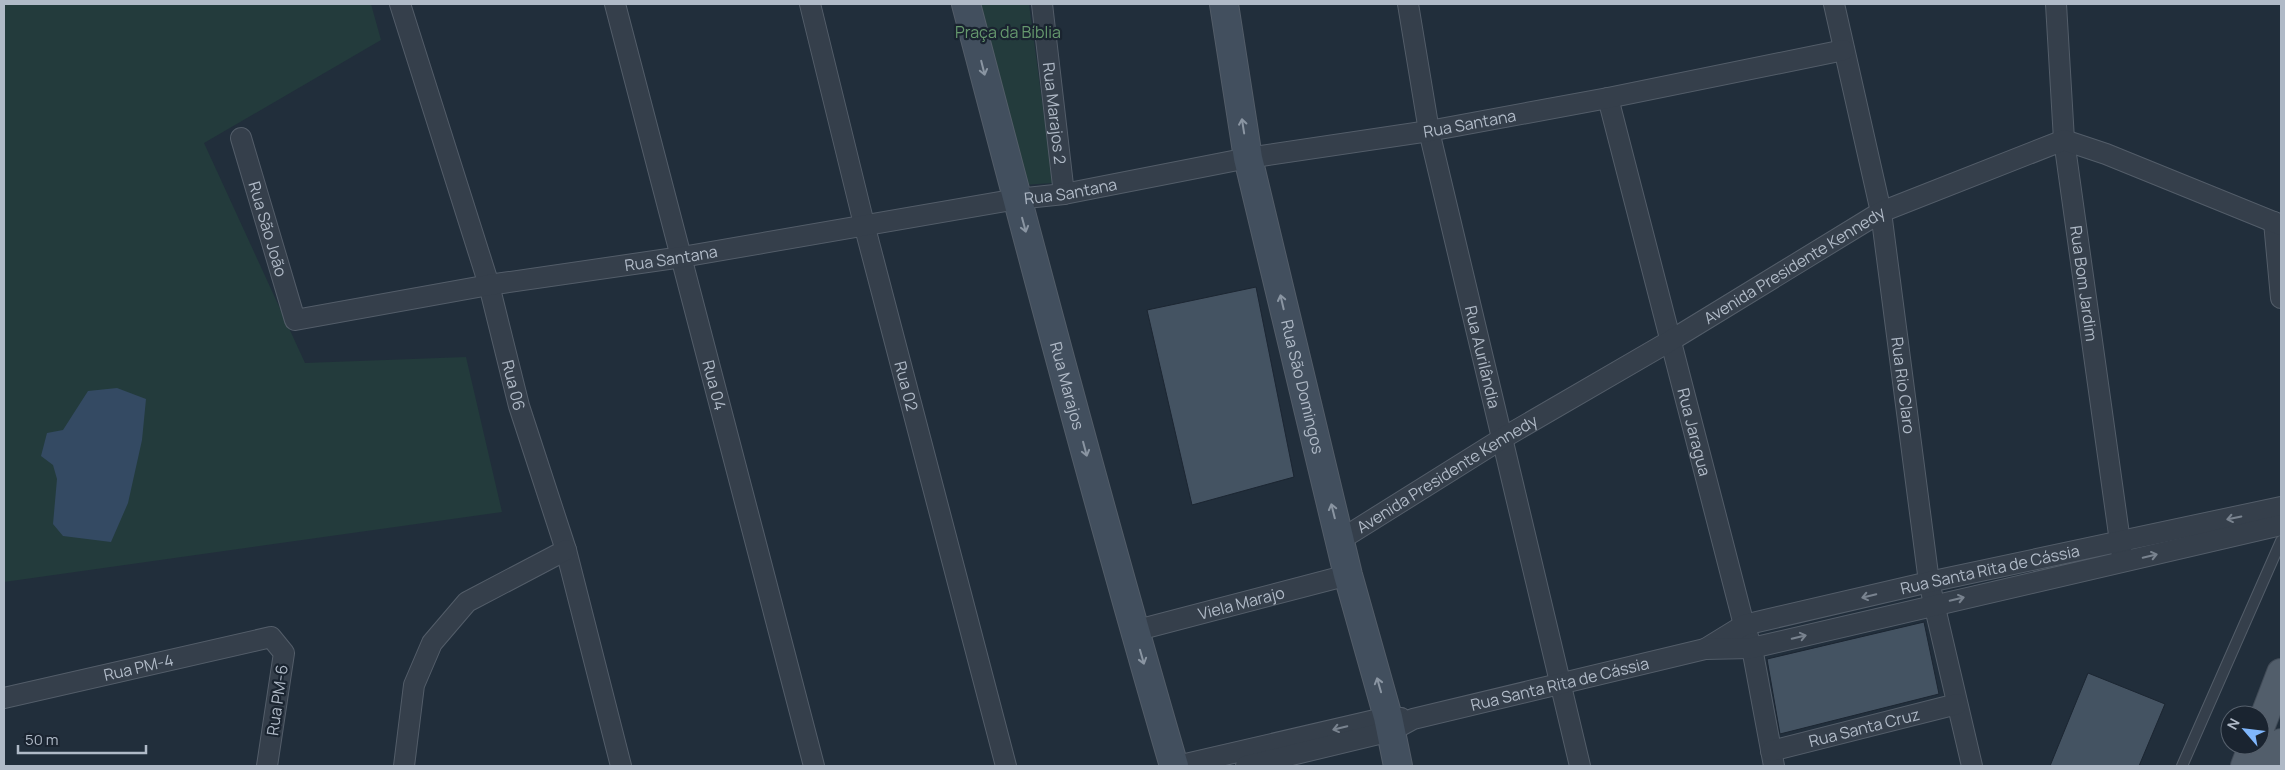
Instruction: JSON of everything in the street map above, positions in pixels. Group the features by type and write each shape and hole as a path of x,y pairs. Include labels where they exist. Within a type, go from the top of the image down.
{"main road":[{"path":"2269,705 2281,673"},
{"path":"2273,766 2281,744"}],"street":[{"name":"Rua 06","path":"400,4 489,285 519,406 566,550 621,766"},
{"name":"Rua 04","path":"615,4 814,766"},
{"name":"Rua 02","path":"810,4 864,224 1006,766"},
{"name":"Rua Marajos","path":"966,4 1134,631 1175,766"},
{"name":"Rua Marajos 2","path":"1042,4 1064,194"},
{"name":"Rua São Domingos","path":"1224,4 1248,158 1348,575 1397,722 1398,766"},
{"name":"Rua Aurilândia","path":"1408,4 1429,131 1580,766"},
{"name":"Rua Rio Claro","path":"1834,4 1881,212 1928,582 1972,766"},
{"name":"Rua Bom Jardim","path":"2056,4 2064,140 2121,542 2122,563"},
{"name":"Rua Santana","path":"295,320 489,285 682,257 864,224 1017,199 1064,194 1248,158 1429,131 1608,98 1844,50"},
{"name":"Rua Jaragua","path":"1608,98 1744,625 1752,648 1772,759"},
{"name":"Rua São João","path":"241,138 295,320"},
{"name":"Avenida Presidente Kennedy","path":"1340,540 1503,438 1670,341 1881,212 2064,140"},
{"path":"2064,140 2106,154 2278,223 2281,298"},
{"name":"Rua Santa Rita de Cássia","path":"1705,649 1744,625 1928,582 2281,508"},
{"name":"Rua Santa Rita de Cássia","path":"1175,766 1397,722 1705,649 1752,648 1934,604 2122,563 2281,525"},
{"path":"404,766 414,685 432,643 467,602 566,550"},
{"name":"Viela Marajo","path":"1134,631 1348,575"},
{"name":"Rua PM-4","path":"4,698 271,637"},
{"name":"Rua PM-6","path":"268,766 284,653 271,637"},
{"name":"Rua Santa Cruz","path":"1772,759 1957,704"},
{"name":"Rua Santa Rita de Cássia","path":"1246,766 1397,722"}],"lane":[{"path":"2182,766 2281,541"}],"green space":[{"path":"4,4 371,4 381,40 204,143 305,363 466,357 502,512 4,582"},
{"name":"Praça da Bíblia","path":"974,4 1029,4 1053,183 1023,185"}],"water":[{"path":"117,388 146,399 142,440 128,503 111,542 63,536 53,524 57,479 53,465 41,456 47,433 63,430 88,391"}],"building":[{"path":"1256,287 1294,477 1192,505 1147,310"},
{"path":"1924,622 1939,694 1780,734 1767,659"},
{"path":"2088,673 2165,704 2139,766 2050,766"}]}
